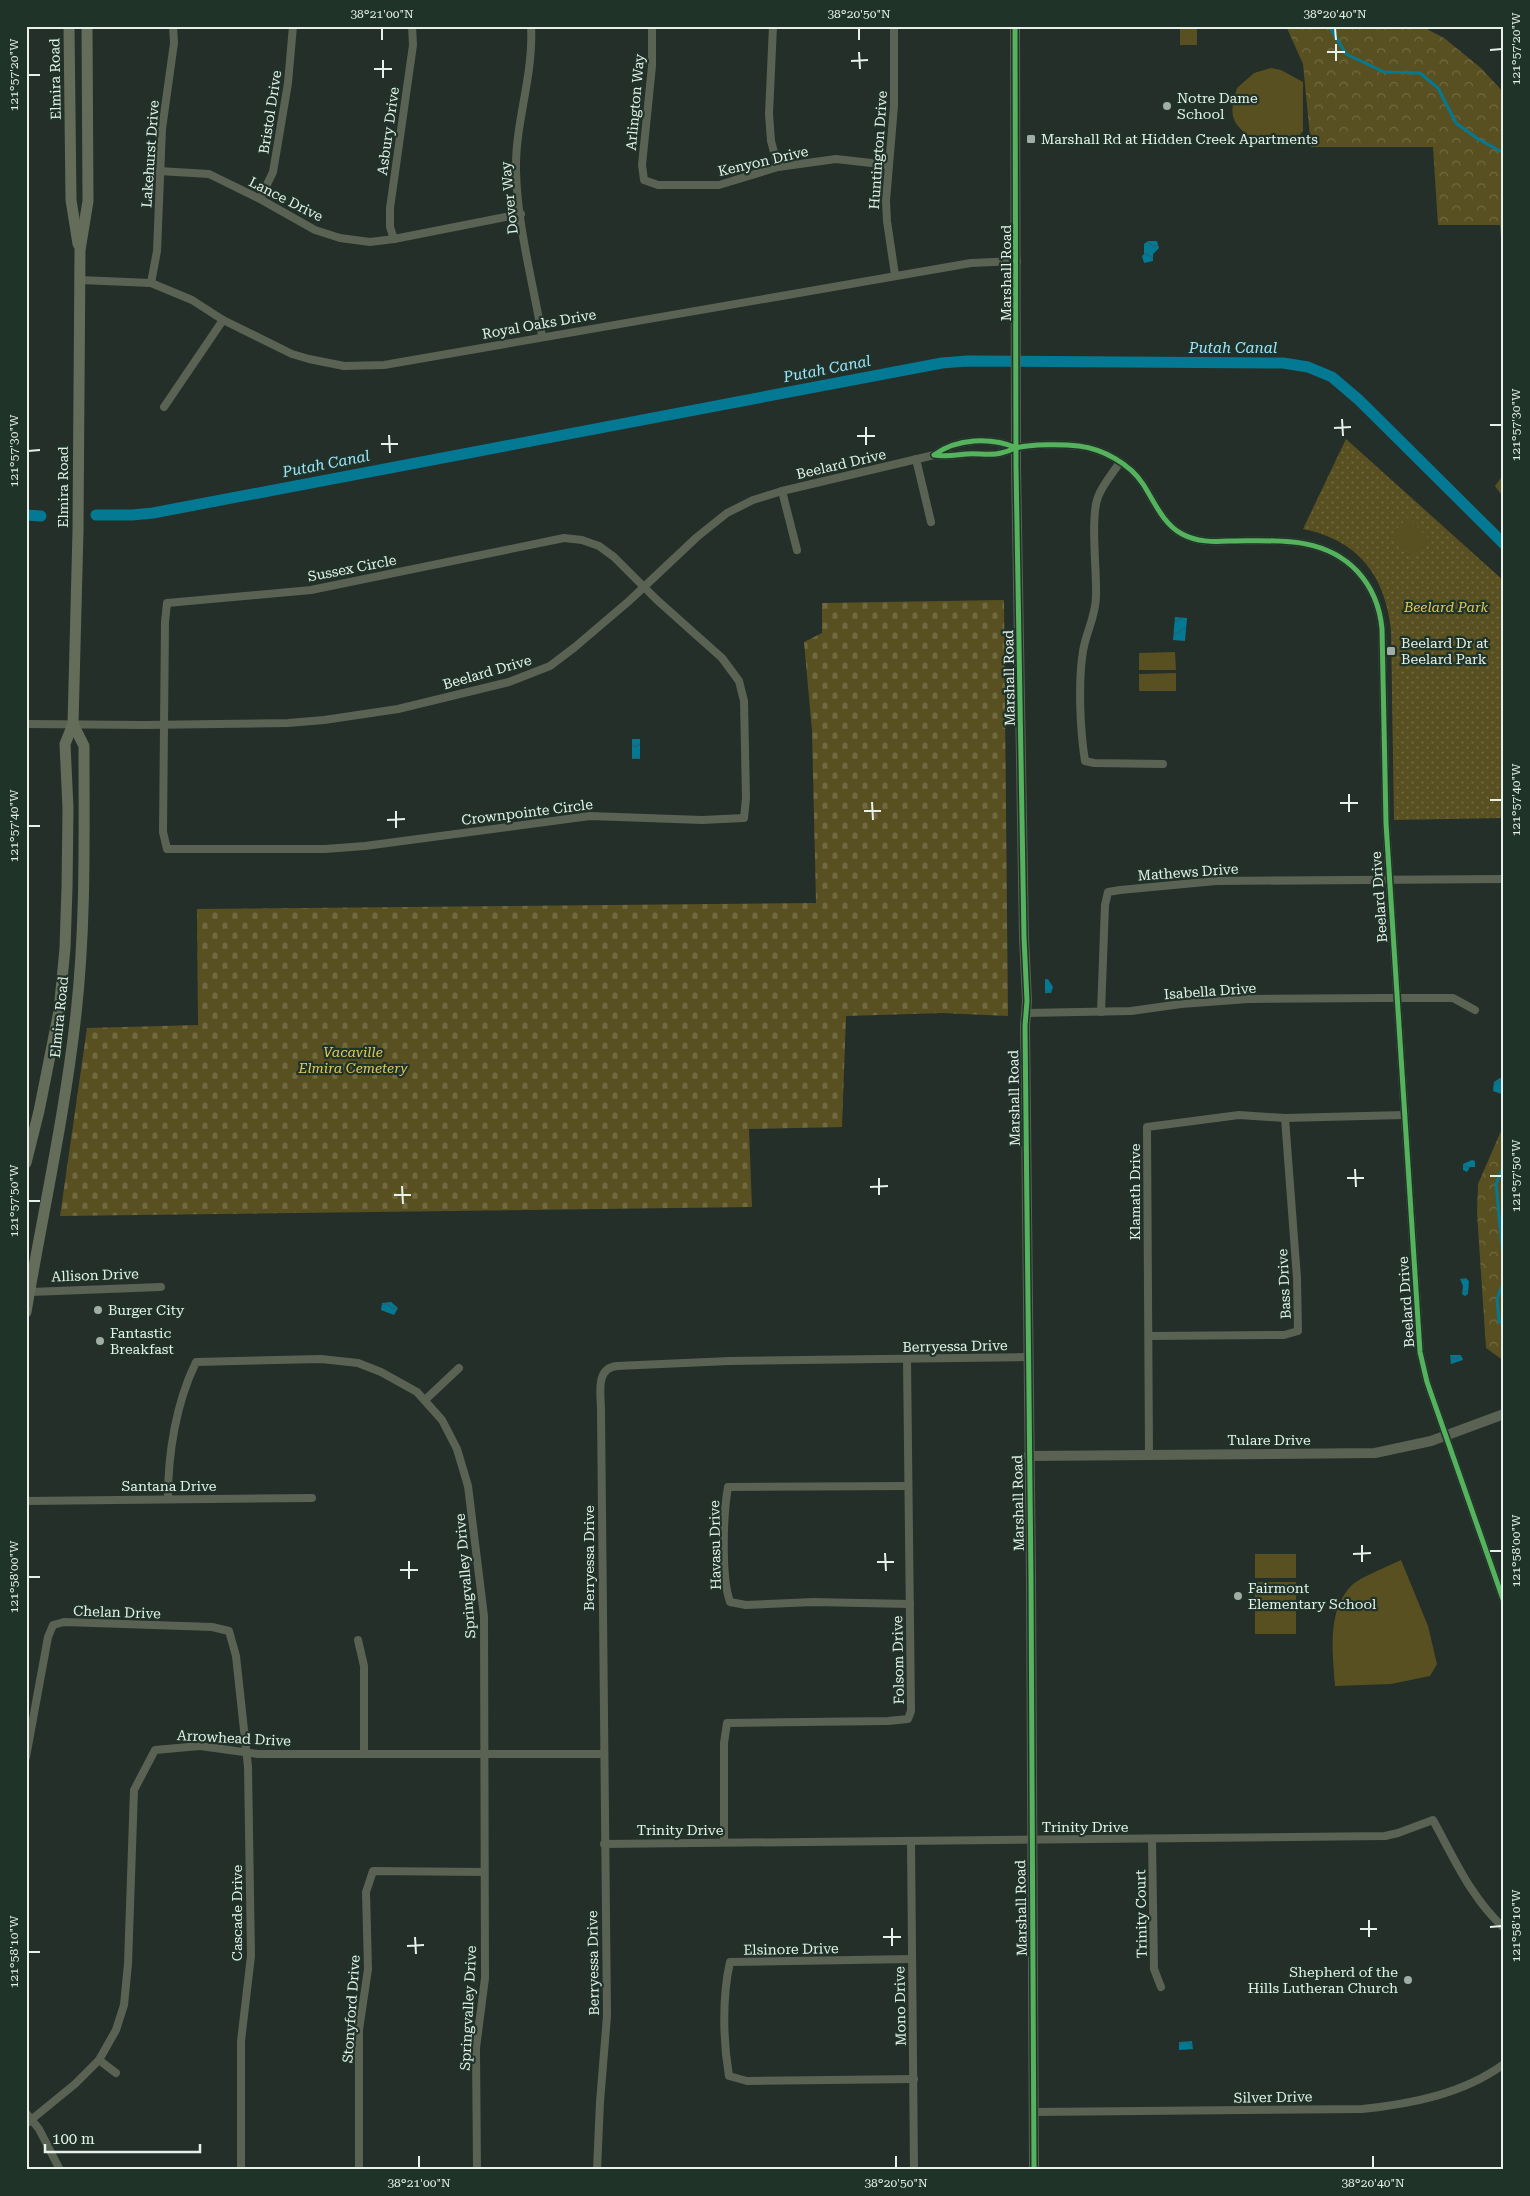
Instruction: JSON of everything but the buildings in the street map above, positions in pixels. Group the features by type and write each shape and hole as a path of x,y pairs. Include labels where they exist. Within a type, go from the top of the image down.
{"main road":[{"name":"Elmira Road","path":"69,26 71,200 80,250"},
{"name":"Elmira Road","path":"26,1163 39,1111 59,1012 65,948 68,808 65,744 73,724 78,531 80,250 88,200 86,26"},
{"name":"Elmira Road","path":"26,1312 27,1293 56,1154 76,1014 82,921 84,746 73,724"}],"street":[{"name":"Lakehurst Drive","path":"151,283 157,252 159,171 162,129 174,43 173,26"},
{"name":"Bristol Drive","path":"260,199 273,172 288,82 293,26"},
{"name":"Asbury Drive","path":"394,239 390,227 390,208 413,45 412,26"},
{"name":"Dover Way","path":"532,26 531,56 517,148 516,170 521,214 542,336"},
{"name":"Arlington Way","path":"644,180 642,165 652,66 652,26"},
{"path":"773,26 768,114 771,141 778,167"},
{"name":"Huntington Drive","path":"894,26 894,106 888,165 887,222 895,275"},
{"name":"Marshall Road","path":"1015,26 1017,448 1026,1013 1034,2170"},
{"name":"Kenyon Drive","path":"644,180 658,185 719,185 778,167 836,158 888,165"},
{"name":"Lance Drive","path":"159,171 209,174 260,199 315,230 340,238 370,242 521,214"},
{"name":"Royal Oaks Drive","path":"80,280 151,283 192,300 223,320 292,354 344,366 384,365 971,262 1017,261"},
{"path":"164,407 223,320"},
{"name":"Beelard Drive","path":"26,724 288,723 324,720 398,709 509,682 550,666 602,624 697,536 727,513 754,500 782,491 934,455 945,447 977,441 1000,441 1017,448"},
{"name":"Beelard Drive","path":"934,455 947,458 961,455 1000,454 1017,448 1080,446 1102,452 1120,462 1142,482 1167,521 1183,534 1212,542 1292,541 1312,544 1339,556 1353,567 1366,582 1378,606 1382,629 1386,823 1420,1352 1427,1382 1445,1436 1504,1602"},
{"path":"916,459 931,522"},
{"path":"1120,462 1098,498 1095,513 1096,598 1093,621 1083,649 1081,670 1082,745 1085,761 1094,763 1163,764"},
{"path":"782,491 797,550"},
{"name":"Sussex Circle","path":"164,724 165,622 167,604 311,590 564,538 582,540 599,546 614,557 643,586"},
{"name":"Crownpointe Circle","path":"164,724 164,832 167,849 325,849 365,846 590,816 702,820 744,818 746,798 744,701 739,681 722,658 643,586"},
{"path":"1390,880 1504,879"},
{"name":"Mathews Drive","path":"1101,1012 1105,905 1108,892 1216,881 1390,880"},
{"name":"Isabella Drive","path":"1026,1013 1131,1011 1181,1004 1248,999 1397,998 1453,998 1475,1010"},
{"name":"Klamath Drive","path":"1149,1454 1147,1127 1239,1115 1285,1118 1404,1115"},
{"name":"Bass Drive","path":"1149,1336 1284,1335 1298,1331 1297,1278 1285,1118"},
{"name":"Allison Drive","path":"27,1293 161,1287"},
{"name":"Berryessa Drive","path":"597,2170 607,2016 603,1754 601,1377 605,1370 617,1366 728,1361 1028,1357"},
{"name":"Springvalley Drive","path":"168,1498 169,1462 173,1440 186,1382 196,1362 321,1358 351,1362 381,1372 417,1392 442,1420 457,1449 468,1486 484,1616 485,1978 476,2048 476,2170"},
{"name":"Folsom Drive","path":"724,1842 724,1743 727,1723 888,1721 908,1719 911,1711 907,1359"},
{"path":"425,1400 459,1368"},
{"name":"Tulare Drive","path":"1028,1456 1375,1453 1401,1449 1445,1436 1504,1414"},
{"name":"Havasu Drive","path":"908,1486 728,1487 724,1507 726,1589 730,1602 746,1605 813,1602 910,1604"},
{"name":"Santana Drive","path":"26,1501 168,1498 312,1498"},
{"name":"Chelan Drive","path":"26,1757 48,1637 53,1625 64,1622 212,1627 229,1631 236,1656"},
{"path":"358,1640 364,1666 364,1753"},
{"name":"Cascade Drive","path":"236,1656 248,1767 251,1956 241,2042 241,2170"},
{"name":"Arrowhead Drive","path":"29,2122 75,2084 99,2060 116,2030 124,2005 128,1964 134,1790 155,1750 200,1746 246,1753 603,1754"},
{"name":"Trinity Drive","path":"604,1844 1385,1836 1433,1820 1469,1886 1488,1913 1504,1928"},
{"name":"Trinity Court","path":"1152,1839 1154,1969 1161,1987"},
{"name":"Mono Drive","path":"911,1841 914,2170"},
{"name":"Stonyford Drive","path":"359,2170 359,2030 368,1969 366,1892 373,1871 484,1872"},
{"name":"Elsinore Drive","path":"912,1959 730,1962 726,1992 726,2059 729,2076 747,2081 914,2078"},
{"path":"99,2060 116,2073"},
{"name":"Silver Drive","path":"1034,2112 1395,2106 1440,2095 1468,2084 1504,2064"},
{"path":"26,2113 29,2122 50,2148 60,2170"}],"green space":[{"path":"1180,26 1197,26 1197,45 1180,45"},
{"path":"1286,26 1421,26 1444,38 1481,68 1504,93 1504,276 1500,225 1438,225 1433,147 1311,147 1303,64"},
{"path":"1271,68 1281,70 1303,82 1303,131 1299,136 1249,137 1235,121 1232,110 1237,88 1254,73"},
{"name":"Beelard Park","path":"1346,439 1504,581 1504,774 1502,778 1504,818 1394,820 1391,630 1388,610 1375,577 1353,551 1322,534 1303,529"},
{"path":"1504,474 1504,498 1495,486"},
{"path":"1408,517 1430,540 1413,557 1391,535"},
{"name":"Vacaville Elmira Cemetery","path":"1004,600 1008,1016 942,1013 846,1016 842,1127 749,1129 752,1207 60,1216 87,1028 198,1025 197,909 816,903 812,731 804,642 822,633 822,603"},
{"path":"1175,652 1176,670 1139,670 1139,653"},
{"path":"1176,673 1176,691 1139,691 1139,674"},
{"path":"1504,1124 1504,1361 1486,1348 1477,1213 1478,1184"},
{"path":"1255,1554 1296,1554 1296,1578 1255,1578"},
{"path":"1401,1560 1428,1626 1437,1664 1430,1676 1391,1684 1335,1686 1333,1633 1338,1607 1344,1595 1356,1582"},
{"path":"1255,1582 1296,1582 1296,1606 1255,1606"},
{"path":"1296,1610 1296,1634 1255,1634 1255,1611"}],"water":[{"path":"1148,241 1157,241 1159,248 1153,254 1153,261 1144,263 1142,256 1144,254 1144,244"},
{"path":"1175,617 1187,618 1185,641 1173,640"},
{"path":"632,739 640,739 640,759 632,759"},
{"path":"1045,979 1048,979 1053,987 1051,993 1045,993"},
{"path":"1500,1078 1504,1079 1504,1095 1493,1091 1494,1082"},
{"path":"1472,1160 1475,1161 1475,1167 1470,1167 1467,1172 1463,1170 1463,1164"},
{"path":"1466,1278 1469,1281 1468,1294 1465,1296 1462,1294 1463,1286 1460,1279"},
{"path":"391,1302 398,1308 394,1315 381,1310 382,1303"},
{"path":"1450,1355 1461,1355 1463,1360 1451,1364"},
{"path":"1192,2041 1193,2049 1179,2050 1179,2042"}],"waterway":[{"path":"1329,26 1346,54 1384,72 1420,73 1438,88 1456,123 1478,139 1504,153"},
{"name":"Putah Canal","path":"96,515 153,513 942,363 967,361 1283,363 1308,367 1332,377 1359,400 1504,544"},
{"name":"Putah Canal","path":"26,515 41,516"},
{"path":"1504,1165 1496,1184 1504,1268"},
{"path":"1504,1281 1497,1299 1499,1321 1504,1325"}],"cycle path":[{"path":"1015,26 1016,466 1024,937 1027,1001 1025,1026 1031,1579 1034,2170"},
{"path":"1017,448 1007,444 996,442 974,441 953,445 934,455 993,454 1003,453 1015,448 1022,447 1047,445 1079,446 1097,450 1131,470 1143,484 1164,518 1175,530 1182,534 1193,539 1205,541 1297,542 1329,551 1344,559 1357,571 1367,584 1374,598 1382,629 1386,823 1420,1352 1427,1382 1504,1602"}],"place":[{"name":"Notre Dame School","path":"1167,106"},
{"name":"Marshall Rd at Hidden Creek Apartments","path":"1031,139"},
{"name":"Beelard Dr at Beelard Park","path":"1391,651"},
{"name":"Burger City","path":"98,1310"},
{"name":"Fantastic Breakfast","path":"100,1341"},
{"name":"Fairmont Elementary School","path":"1238,1596"},
{"name":"Shepherd of the Hills Lutheran Church","path":"1408,1980"}]}
